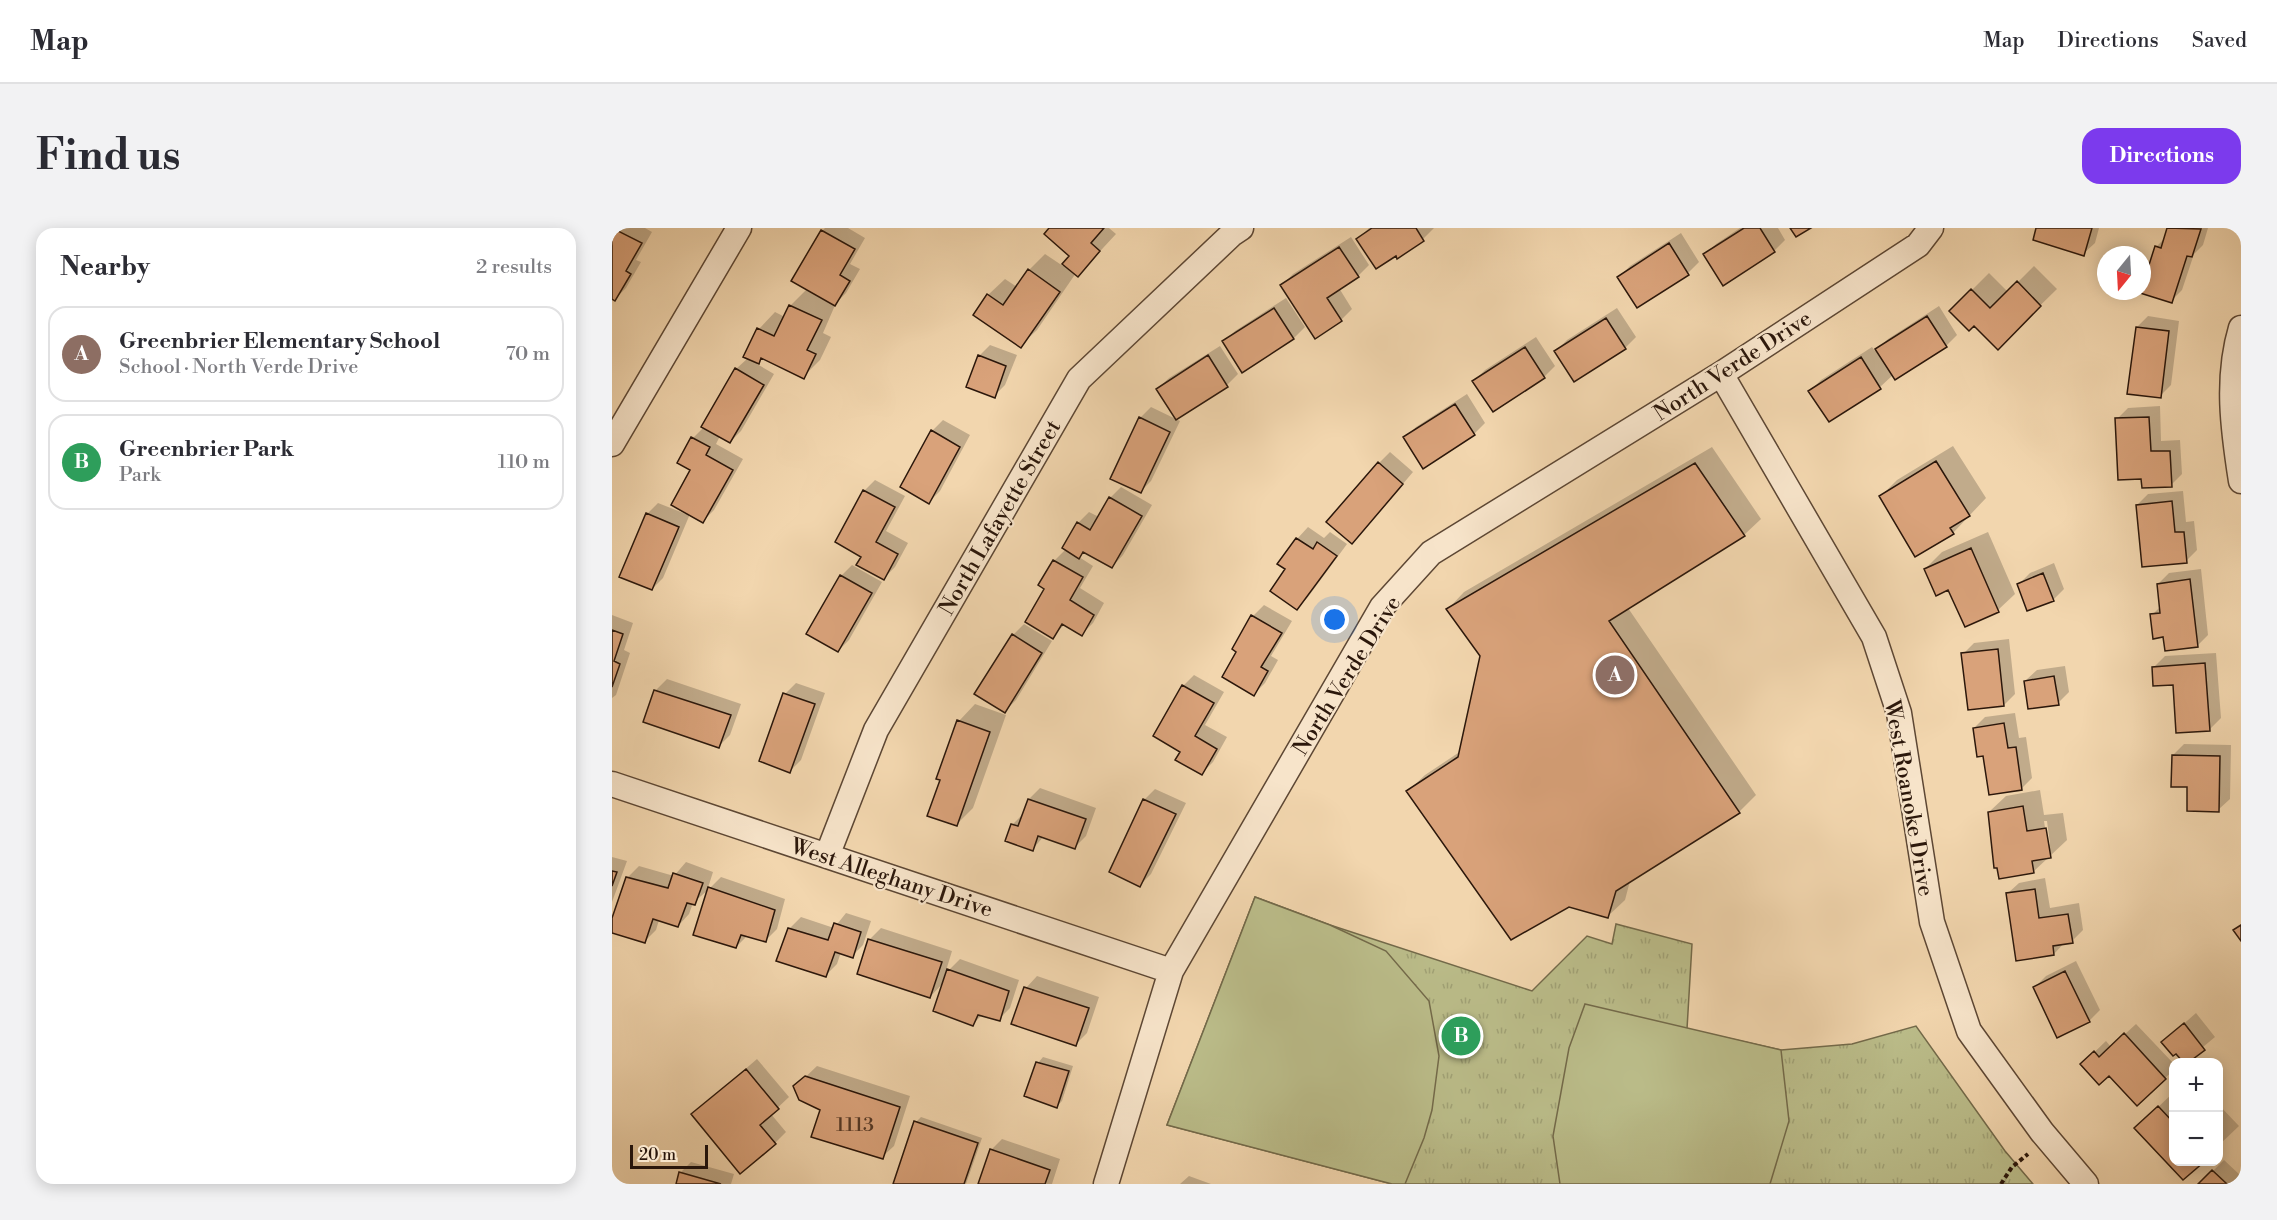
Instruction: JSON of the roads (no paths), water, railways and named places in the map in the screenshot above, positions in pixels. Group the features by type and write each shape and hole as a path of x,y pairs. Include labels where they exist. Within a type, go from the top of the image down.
{"street":[{"path":"612,444 739,228"},
{"name":"North Lafayette Street","path":"827,856 876,730 1079,379 1241,228"},
{"name":"North Verde Drive","path":"1106,1184 1171,971 1382,607 1431,553 1721,374 1918,245 1930,228"},
{"path":"2241,328 2234,351 2232,422 2241,481"},
{"name":"West Roanoke Drive","path":"1721,374 1874,637 1899,713 1932,922 1969,1031 2049,1139 2086,1184"},
{"name":"West Alleghany Drive","path":"612,784 1171,971"}],"place":[{"name":"Greenbrier Elementary School","path":"1615,675"},
{"name":"Greenbrier Park","path":"1461,1036"}]}
